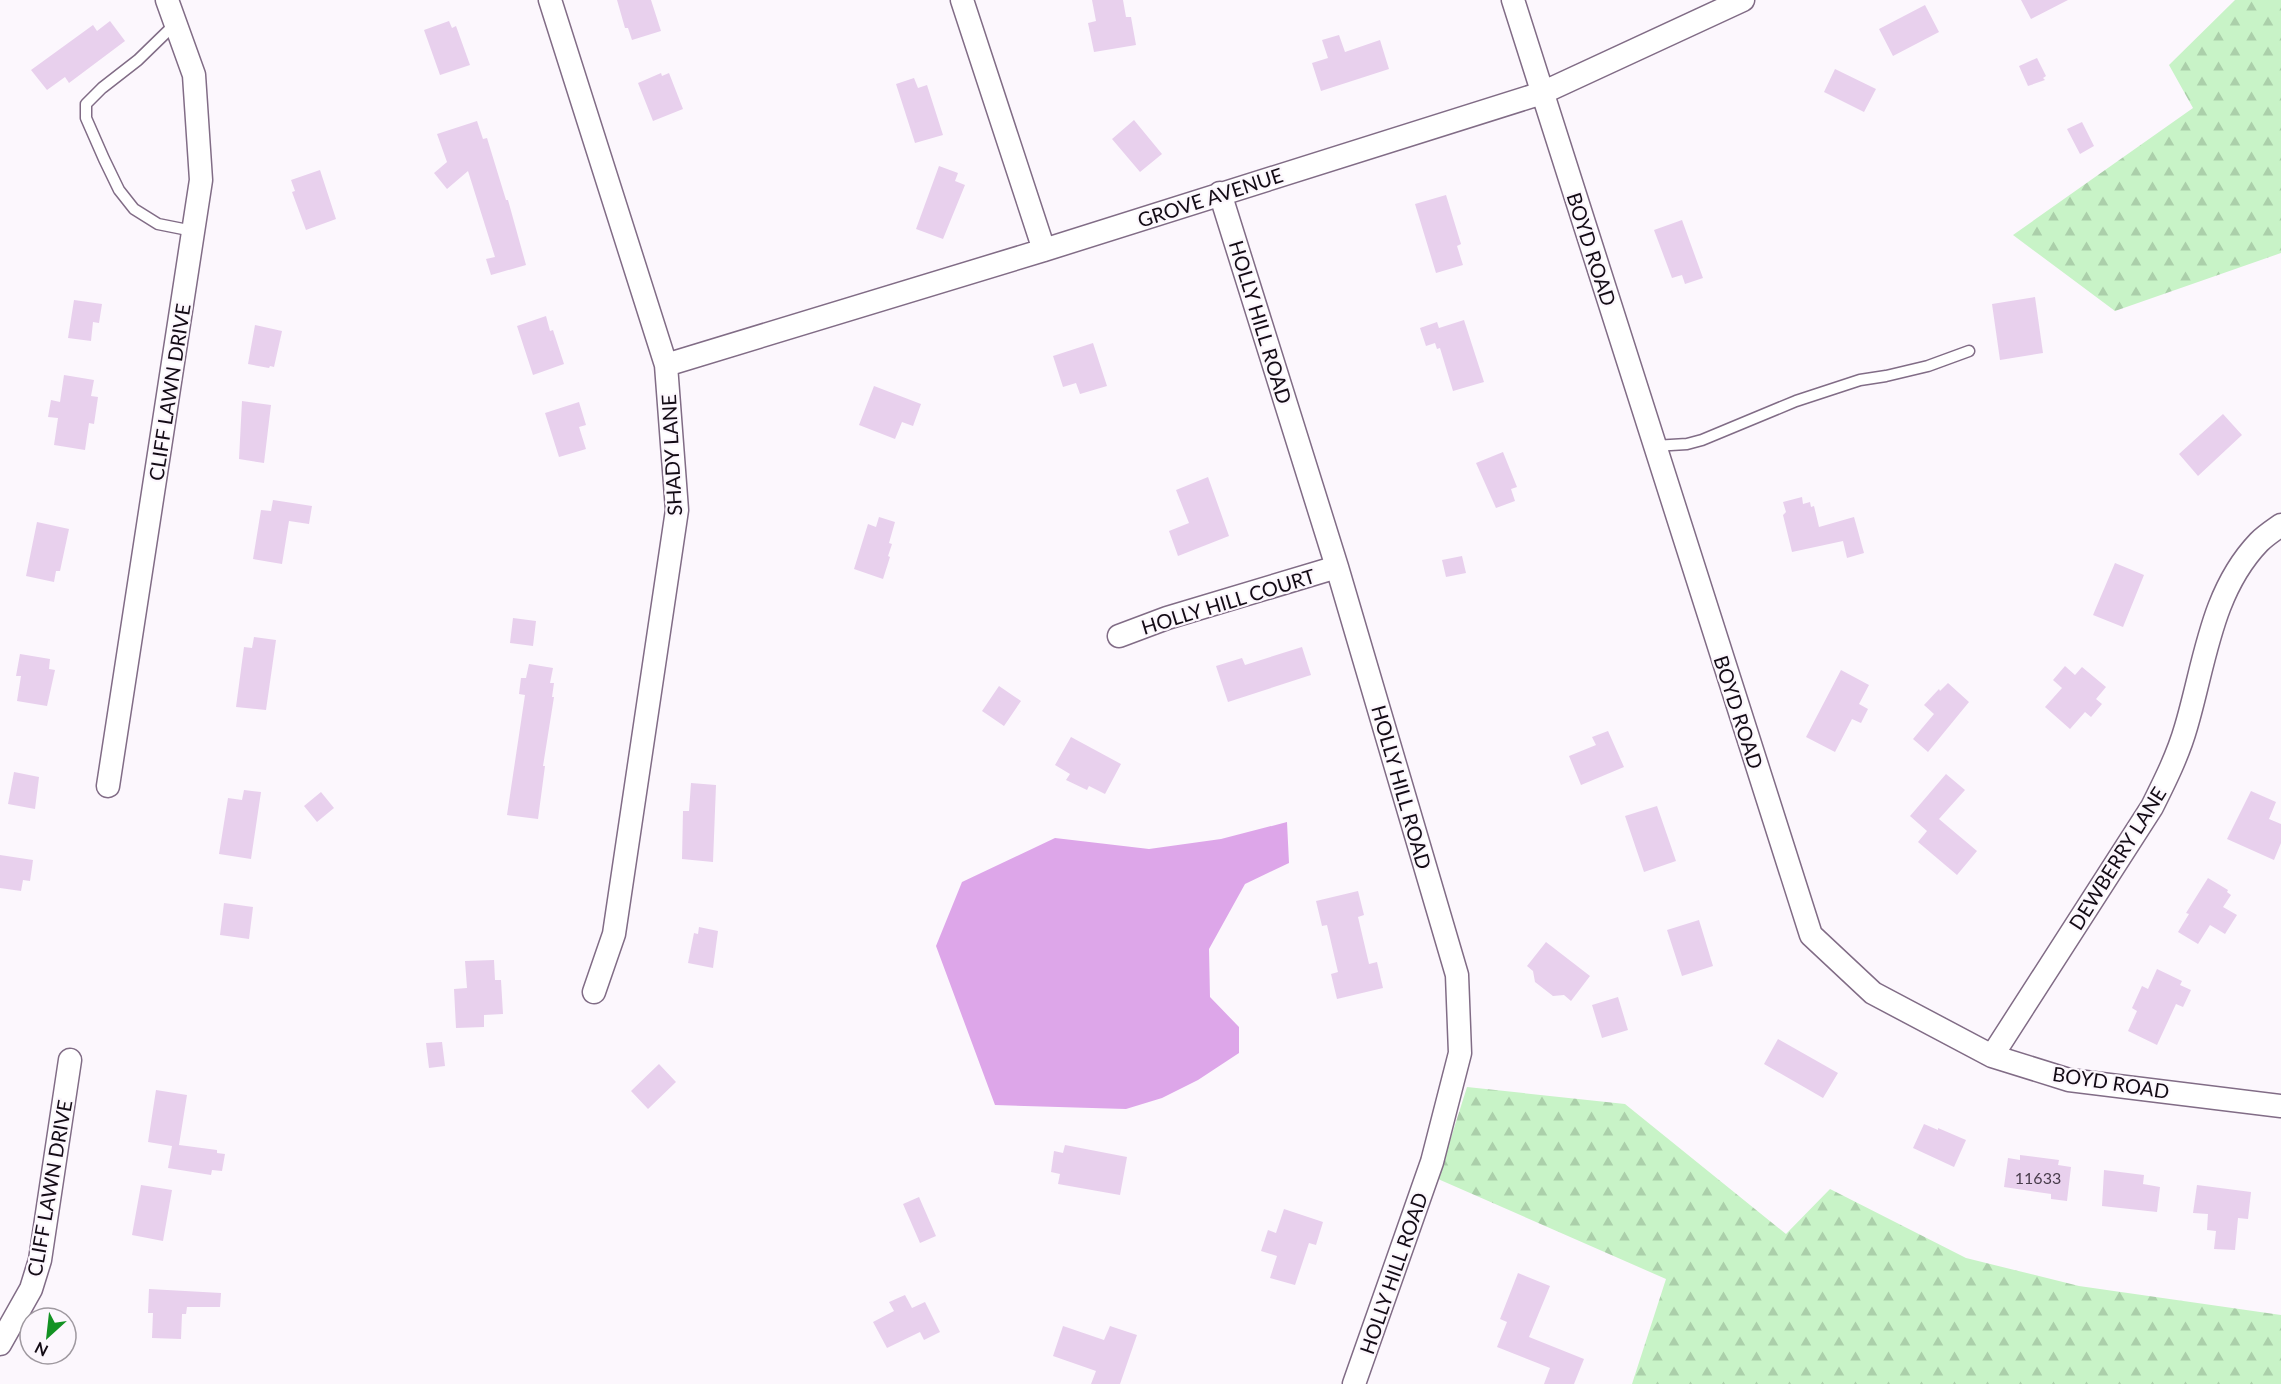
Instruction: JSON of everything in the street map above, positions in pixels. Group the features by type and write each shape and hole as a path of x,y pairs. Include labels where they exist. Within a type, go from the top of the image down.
{"street":[{"name":"CLIFF LAWN DRIVE","path":"108,786 201,180 194,75 166,0"},
{"name":"SHADY LANE","path":"550,0 666,365 677,510 614,934 594,992"},
{"path":"962,0 1044,250"},
{"name":"BOYD ROAD","path":"1513,0 1811,935 1873,993 1992,1056 2069,1080 2281,1106"},
{"name":"GROVE AVENUE","path":"666,365 1044,250 1542,93 1743,0"},
{"name":"HOLLY HILL ROAD","path":"1220,193 1337,567 1457,975 1460,1053 1431,1162 1354,1384"},
{"name":"DEWBERRY LANE","path":"1992,1056 2152,807 2172,768 2186,728 2213,621 2225,592 2260,541 2281,525"},
{"name":"HOLLY HILL COURT","path":"1119,636 1167,618 1337,567"},
{"name":"CLIFF LAWN DRIVE","path":"0,1344 31,1289 40,1260 70,1060"}],"lane":[{"path":"175,24 138,60 102,88 86,104 86,118 119,190 134,209 158,224 194,231"},
{"path":"1654,446 1687,444 1702,440 1796,401 1860,380 1928,366 1969,351"}],"green space":[{"path":"2235,0 2281,0 2281,253 2115,311 2013,235 2193,108 2169,65"},
{"path":"1467,1087 1625,1104 1786,1234 1830,1189 1966,1258 2079,1286 2281,1315 2281,1384 1632,1384 1666,1279 1438,1179"}],"shaded area":[{"path":"1287,822 1289,863 1245,884 1209,949 1210,997 1239,1027 1239,1053 1198,1080 1162,1098 1126,1109 995,1105 936,946 962,882 1055,838 1149,849 1221,839"}],"building":[{"path":"617,0 651,0 661,31 632,40 628,28 625,28"},
{"path":"1092,0 1123,0 1126,17 1131,17 1136,45 1094,52 1088,23 1096,21"},
{"path":"2021,0 2068,0 2031,19"},
{"path":"1925,5 1939,32 1893,56 1879,29"},
{"path":"110,21 125,41 69,83 65,77 47,90 31,70 93,25 97,31"},
{"path":"449,21 452,28 456,26 470,65 440,75 424,30"},
{"path":"1339,35 1345,52 1380,40 1389,69 1321,91 1312,63 1328,58 1322,40"},
{"path":"2037,58 2046,76 2043,78 2045,80 2028,86 2019,66"},
{"path":"1835,69 1876,89 1864,112 1824,92"},
{"path":"661,73 662,76 669,73 683,109 653,121 638,83"},
{"path":"914,78 918,88 927,85 943,135 915,143 896,84"},
{"path":"1134,120 1162,154 1140,172 1112,139"},
{"path":"477,121 483,139 487,138 506,200 508,200 526,265 491,275 486,259 495,257 468,171 447,189 434,173 447,162 437,134"},
{"path":"2082,122 2094,146 2080,154 2067,129"},
{"path":"939,166 958,173 955,181 965,185 943,239 916,229"},
{"path":"320,170 336,219 306,230 292,192 295,191 291,180"},
{"path":"1446,195 1461,244 1457,246 1463,265 1436,273 1415,204"},
{"path":"1682,220 1703,278 1685,284 1682,275 1672,278 1654,230"},
{"path":"2035,297 2043,353 2000,360 1992,304"},
{"path":"74,300 102,304 99,323 93,322 91,341 68,338"},
{"path":"546,316 564,364 533,375 517,326"},
{"path":"1464,320 1484,382 1453,391 1440,348 1437,349 1435,343 1426,346 1420,328 1437,322 1439,328"},
{"path":"255,325 282,331 274,367 248,364"},
{"path":"1093,343 1107,386 1080,394 1076,383 1063,387 1053,356"},
{"path":"64,375 94,380 91,396 98,397 94,424 89,423 85,450 54,445 58,418 48,417 51,400 60,402"},
{"path":"874,386 921,404 913,426 902,422 895,439 859,425"},
{"path":"242,401 271,405 264,463 239,459"},
{"path":"579,402 586,425 579,427 586,449 559,457 545,413"},
{"path":"2223,414 2242,435 2198,476 2179,454"},
{"path":"1503,452 1517,487 1511,489 1515,501 1496,508 1476,463"},
{"path":"1208,477 1229,536 1178,556 1169,531 1189,523 1176,490"},
{"path":"1802,497 1803,504 1810,502 1811,507 1814,506 1819,527 1854,517 1864,553 1847,558 1843,541 1792,552 1783,515 1786,512 1783,502"},
{"path":"273,500 312,506 309,524 289,521 282,564 253,559 261,510 271,511"},
{"path":"879,517 895,522 889,543 892,544 888,556 890,557 883,579 854,569 868,524 876,527"},
{"path":"37,522 69,529 60,571 56,571 54,582 26,576"},
{"path":"1462,556 1466,573 1446,577 1442,560"},
{"path":"2115,563 2144,575 2123,627 2093,615"},
{"path":"513,618 536,621 533,646 510,643"},
{"path":"254,637 276,640 266,710 236,707 244,647 252,648"},
{"path":"1302,647 1311,675 1228,702 1216,666 1242,658 1245,665"},
{"path":"20,654 50,659 49,669 55,670 47,706 17,701 21,676 16,676"},
{"path":"529,664 553,668 550,683 554,683 538,819 507,815 525,695 519,694 521,678 526,678"},
{"path":"2065,666 2075,675 2082,667 2106,687 2096,699 2102,704 2091,717 2085,712 2070,729 2045,707 2062,688 2053,680"},
{"path":"1841,670 1869,685 1859,704 1868,709 1861,723 1852,719 1835,752 1806,737"},
{"path":"1948,683 1969,702 1928,752 1913,739 1934,714 1924,705"},
{"path":"999,686 1021,701 1004,726 982,711"},
{"path":"1608,731 1624,767 1581,785 1569,756 1596,745 1592,737"},
{"path":"1071,737 1121,764 1105,794 1089,786 1087,790 1066,780 1070,774 1055,765"},
{"path":"14,772 39,777 35,809 8,804"},
{"path":"1946,774 1965,790 1939,819 1977,851 1957,875 1918,842 1927,831 1910,816"},
{"path":"691,783 716,785 713,862 682,859 683,811 689,811"},
{"path":"244,790 261,792 251,859 219,854 228,798 242,800"},
{"path":"2251,791 2276,802 2269,819 2281,824 2281,843 2274,860 2227,839"},
{"path":"321,792 334,808 317,822 304,806"},
{"path":"1657,806 1676,861 1644,872 1625,816"},
{"path":"0,855 33,860 30,881 23,880 21,891 0,888"},
{"path":"2208,878 2228,890 2227,892 2231,895 2223,907 2237,915 2225,934 2210,925 2198,944 2178,932 2189,914 2186,913"},
{"path":"1358,891 1364,915 1358,917 1369,964 1377,962 1383,988 1337,999 1331,974 1338,972 1327,925 1322,926 1316,901"},
{"path":"224,903 253,907 249,939 220,935"},
{"path":"1699,920 1713,966 1682,976 1667,930"},
{"path":"699,927 718,931 713,968 688,963 694,933 698,934"},
{"path":"1546,942 1590,976 1571,1001 1564,995 1553,996 1535,982 1533,971 1527,966"},
{"path":"494,960 495,980 501,980 503,1014 484,1015 484,1027 456,1028 454,989 467,988 465,961"},
{"path":"2157,969 2182,981 2180,985 2191,990 2183,1007 2176,1004 2157,1045 2128,1031 2137,1011 2132,1008 2142,986 2148,989"},
{"path":"1618,997 1628,1030 1602,1038 1592,1005"},
{"path":"1778,1039 1838,1073 1823,1098 1764,1064"},
{"path":"442,1042 445,1066 429,1068 426,1043"},
{"path":"659,1064 676,1082 648,1109 631,1091"},
{"path":"156,1090 187,1095 179,1145 217,1150 217,1153 225,1154 222,1171 212,1170 211,1175 168,1168 172,1146 148,1142"},
{"path":"1924,1124 1966,1140 1954,1167 1913,1148"},
{"path":"1065,1145 1127,1157 1120,1195 1058,1184 1060,1174 1051,1172 1054,1151 1063,1153"},
{"path":"2020,1155 2059,1160 2058,1165 2071,1167 2067,1201 2051,1199 2051,1194 2004,1187 2008,1158 2020,1160"},
{"path":"2104,1170 2144,1175 2143,1184 2160,1187 2157,1212 2102,1206"},
{"path":"141,1185 172,1190 163,1241 132,1235"},
{"path":"2197,1185 2251,1192 2248,1219 2238,1218 2235,1250 2214,1249 2216,1231 2207,1230 2208,1214 2193,1213"},
{"path":"919,1197 936,1236 920,1243 903,1204"},
{"path":"1284,1209 1323,1222 1316,1245 1309,1243 1295,1285 1270,1278 1277,1256 1261,1251 1268,1230 1276,1233"},
{"path":"1518,1273 1550,1286 1529,1337 1584,1359 1574,1384 1544,1384 1550,1368 1497,1347 1507,1322 1500,1319"},
{"path":"149,1289 221,1293 220,1307 187,1307 186,1314 182,1314 181,1339 152,1338 153,1313 148,1313"},
{"path":"905,1295 912,1308 925,1302 940,1332 924,1340 920,1332 887,1348 873,1322 894,1311 889,1302"},
{"path":"1063,1326 1104,1340 1110,1326 1137,1335 1120,1384 1091,1384 1096,1371 1053,1356"}]}
